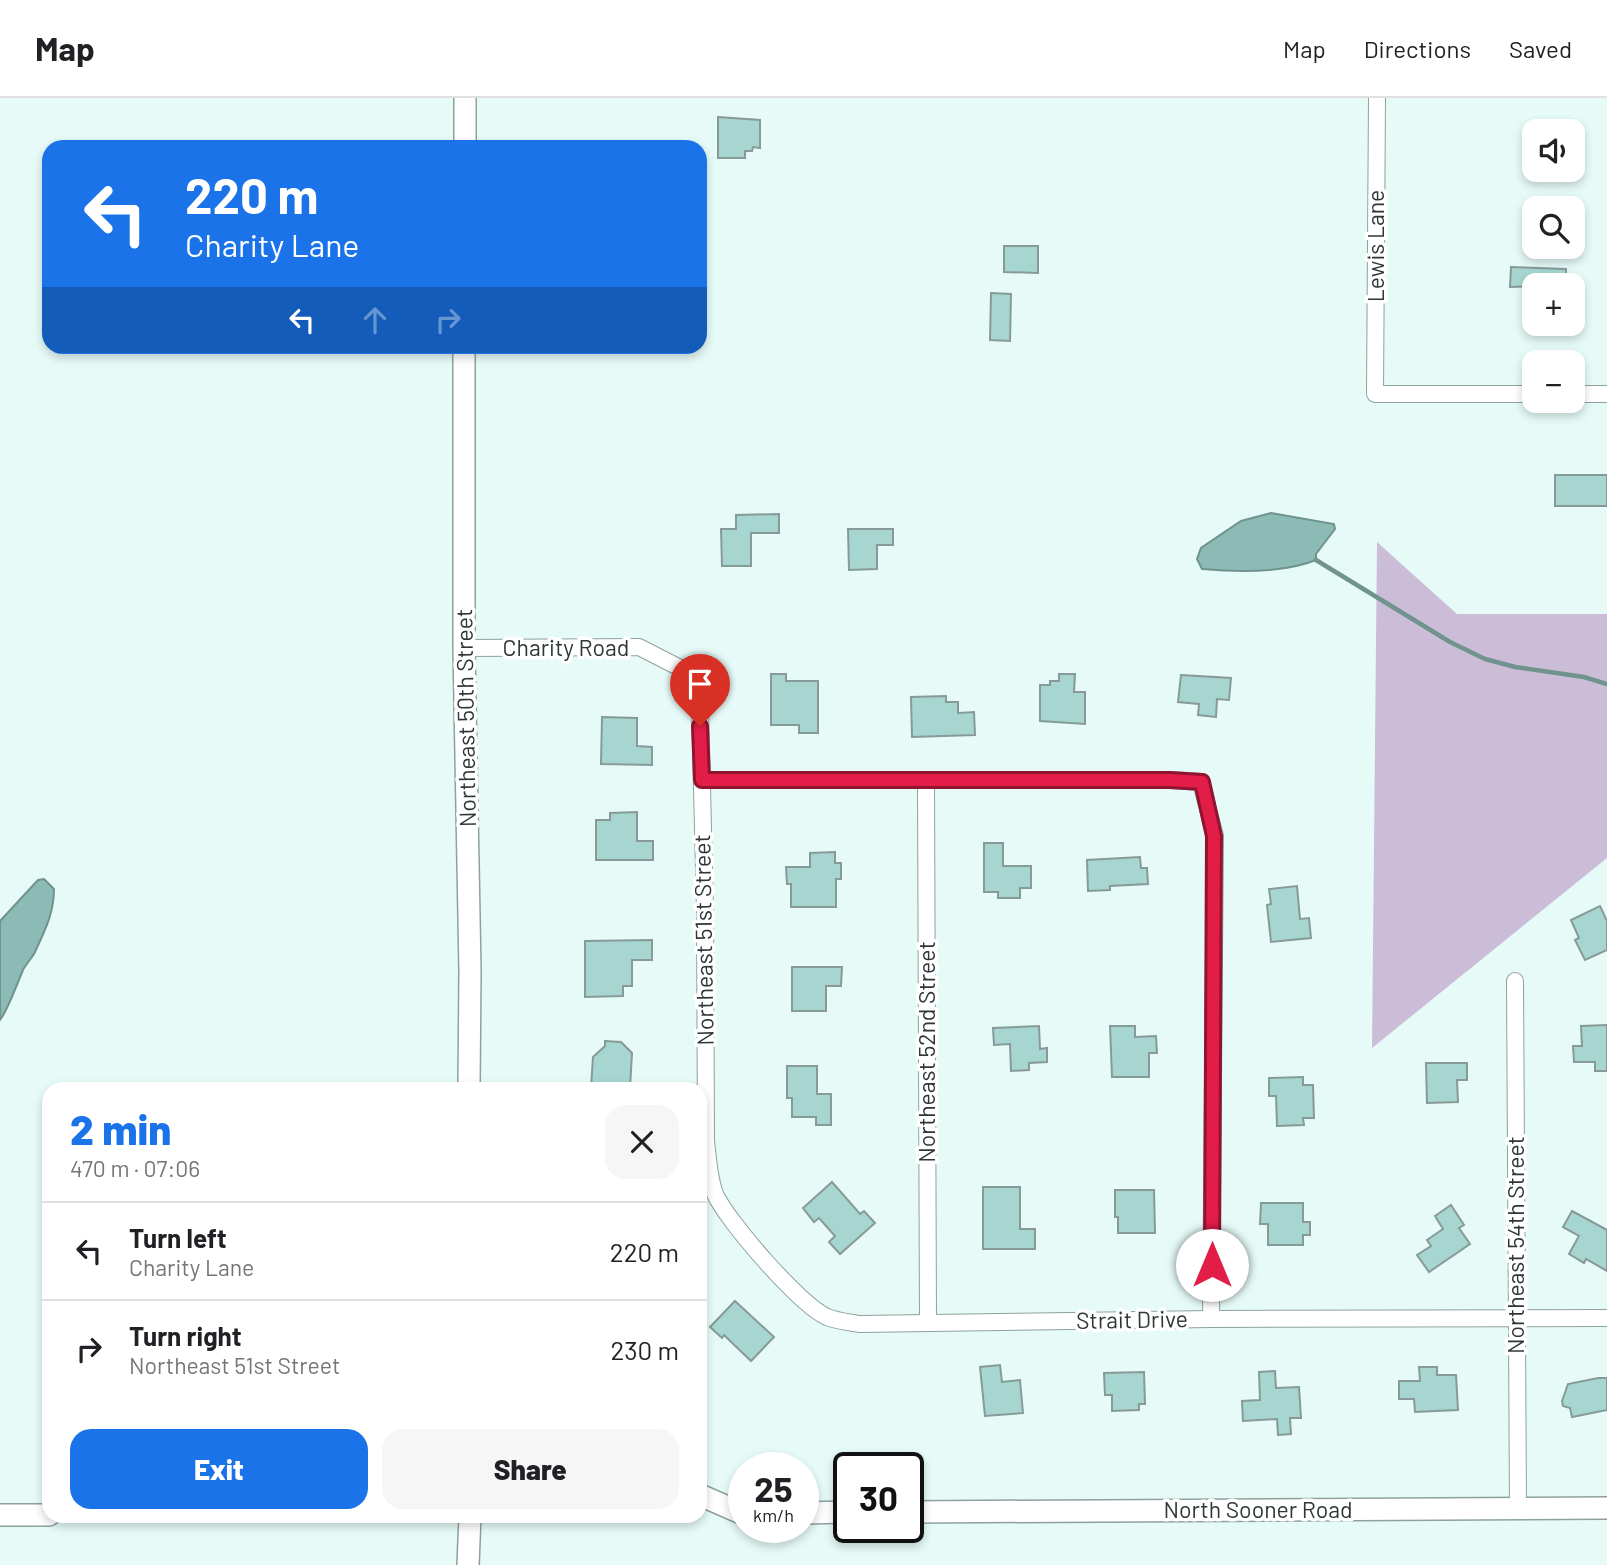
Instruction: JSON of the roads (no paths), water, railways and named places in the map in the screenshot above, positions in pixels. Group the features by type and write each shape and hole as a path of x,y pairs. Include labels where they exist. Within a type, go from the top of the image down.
{"street":[{"path":"465,98 465,140"},
{"name":"Lewis Lane","path":"1377,98 1375,394 1522,394"},
{"name":"Northeast 50th Street","path":"464,354 464,649 470,1082"},
{"path":"1585,394 1607,394"},
{"name":"Charity Road","path":"464,649 639,648 686,671 696,687"},
{"name":"Northeast 51st Street","path":"696,687 700,706 702,780 705,1082"},
{"path":"702,780 1202,782 1214,836 1211,1319"},
{"name":"Northeast 52nd Street","path":"926,781 928,1323"},
{"name":"Northeast 54th Street","path":"1515,981 1518,1508"},
{"name":"Northeast 51st Street","path":"707,1147 715,1192"},
{"name":"Strait Drive","path":"715,1192 733,1222 790,1288 827,1317 859,1324 1211,1319 1607,1318"},
{"path":"707,1498 728,1507"},
{"name":"North Sooner Road","path":"924,1512 1607,1508"},
{"path":"707,1513 728,1513"},
{"path":"0,1515 42,1515"},
{"path":"468,1565 470,1523"}],"water":[{"path":"1271,513 1334,524 1335,529 1316,554 1316,560 1303,564 1260,570 1202,569 1197,559 1201,548 1241,521"},
{"path":"44,879 54,889 51,914 0,1020 0,921 38,880"}],"waterway":[{"path":"1316,560 1450,642 1485,659 1515,667 1584,677 1607,684"}]}
